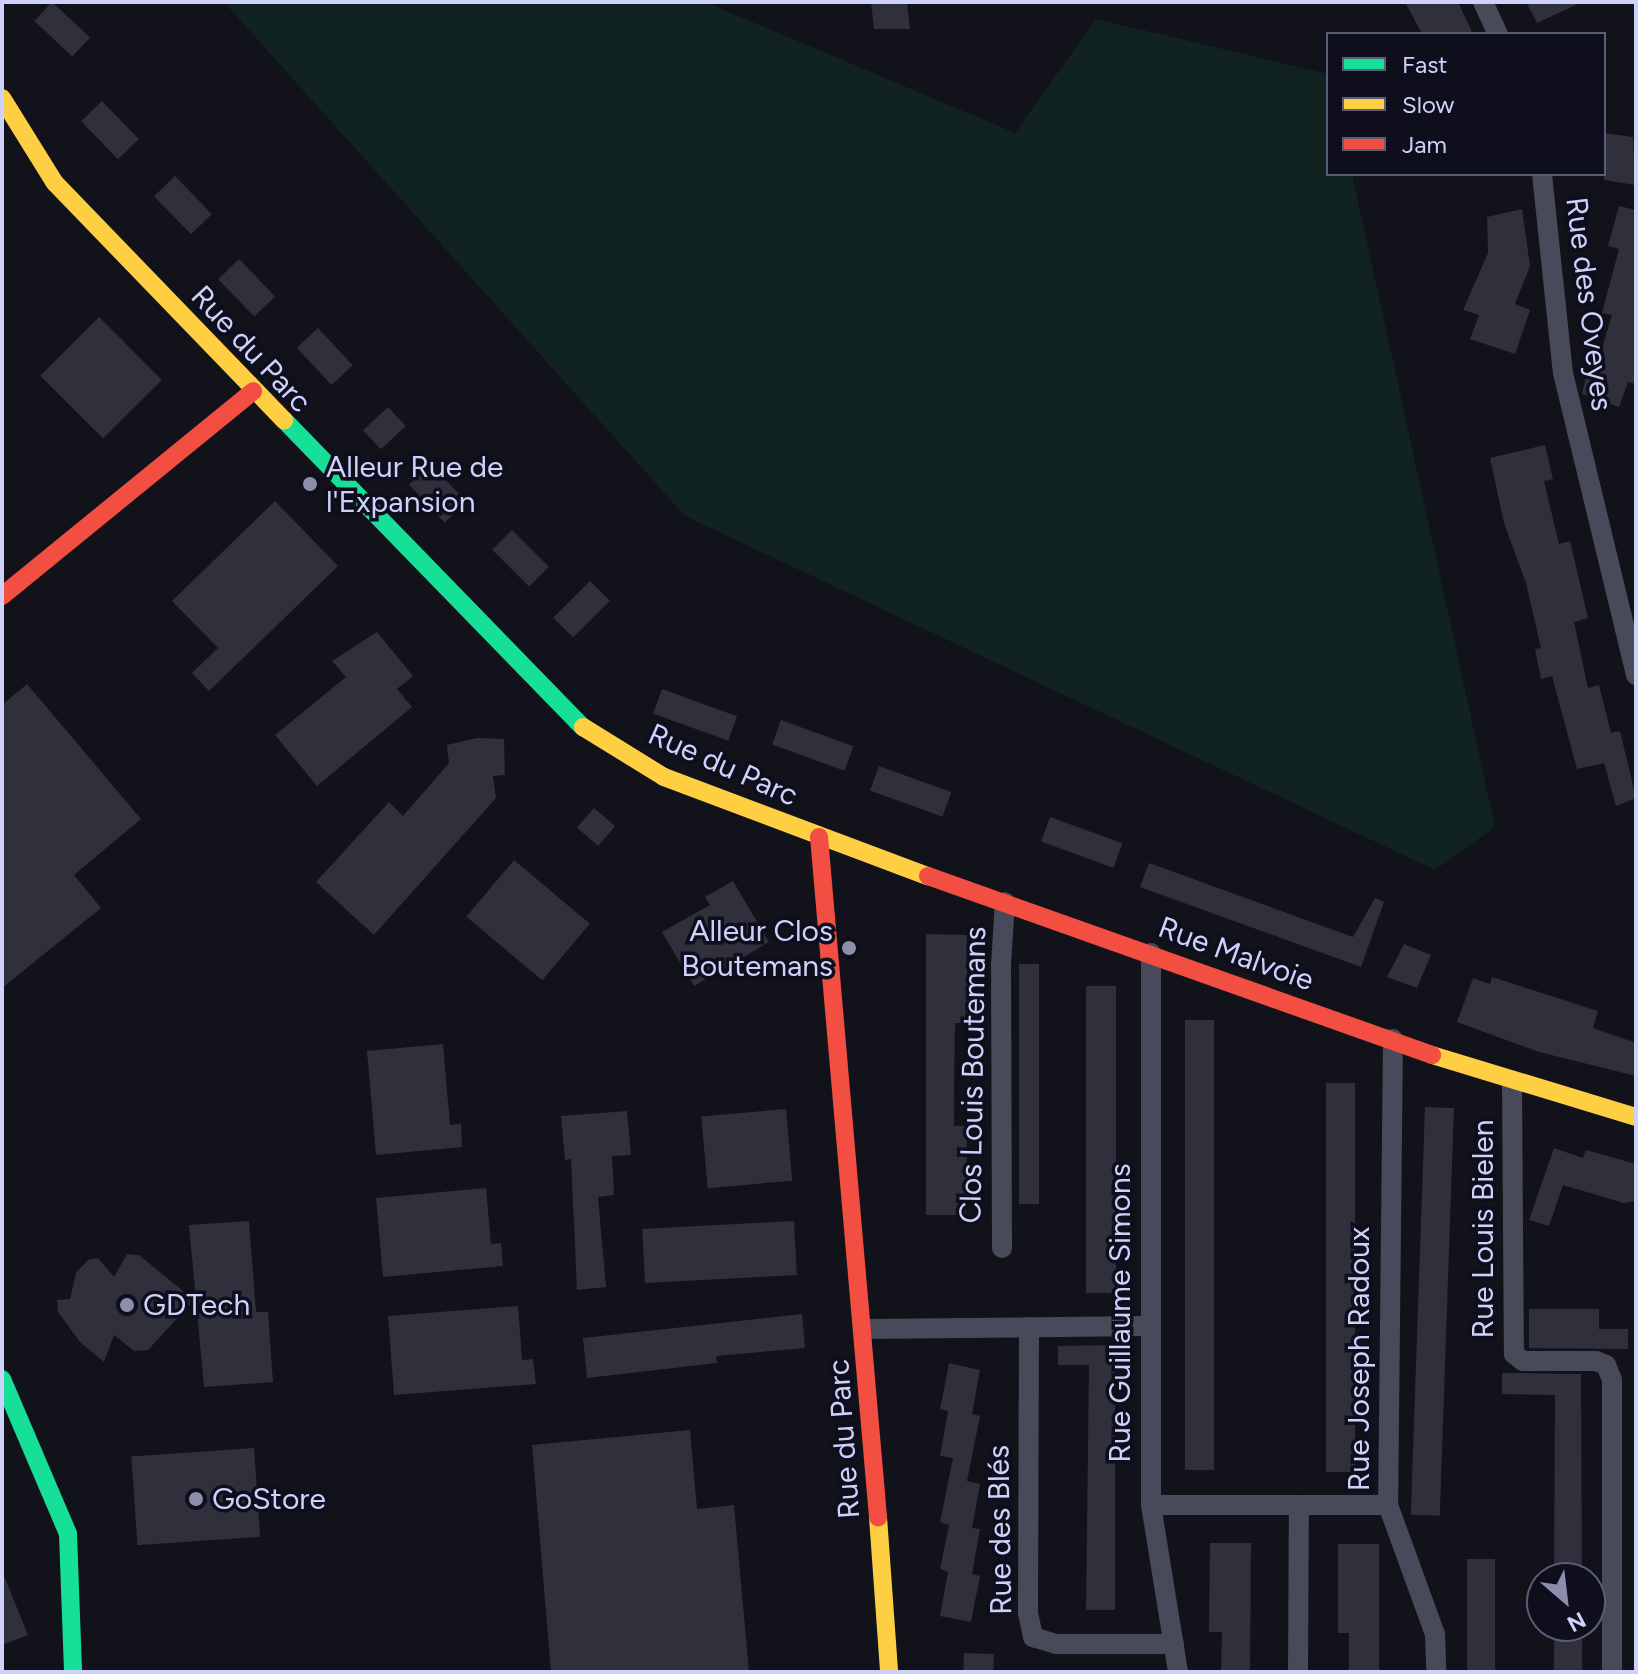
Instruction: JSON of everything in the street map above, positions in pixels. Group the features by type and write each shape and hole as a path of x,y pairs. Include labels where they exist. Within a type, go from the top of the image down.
{"street":[{"path":"1483,2 1497,32"},
{"name":"Rue du Parc","path":"2,98 55,183 574,721 664,777 819,837 833,1045 864,1329 889,1672"},
{"name":"Rue des Oveyes","path":"1542,176 1563,373 1636,675"},
{"path":"2,596 253,391"},
{"name":"Rue Malvoie","path":"819,837 1512,1083 1636,1117"},
{"name":"Clos Louis Boutemans","path":"1002,1248 1001,965 1005,902"},
{"name":"Rue Guillaume Simons","path":"1151,953 1151,1505 1178,1672"},
{"name":"Rue Joseph Radoux","path":"1393,1039 1388,1505 1435,1634 1436,1672"},
{"name":"Rue Louis Bielen","path":"1512,1083 1514,1354 1523,1361 1596,1361 1606,1365 1613,1388 1612,1672"},
{"path":"864,1329 1150,1326"},
{"name":"Rue des Blés","path":"1029,1327 1028,1613 1033,1637 1056,1644 1174,1644"},
{"path":"2,1379 68,1534 73,1672"},
{"path":"1151,1505 1388,1505"},
{"path":"1298,1672 1299,1505"}],"green space":[{"path":"224,2 705,2 1015,133 1096,19 1326,74 1326,176 1352,176 1495,827 1435,870 685,516"}],"building":[{"path":"52,2 90,37 72,56 34,21"},
{"path":"871,2 907,2 910,29 874,29"},
{"path":"1405,2 1458,2 1472,32 1421,32"},
{"path":"1526,2 1582,2 1537,23"},
{"path":"102,101 139,139 118,159 81,121"},
{"path":"1606,133 1633,137 1635,185 1604,180"},
{"path":"175,176 212,214 191,234 154,196"},
{"path":"1619,206 1636,210 1636,384 1628,382 1619,407 1582,394 1590,360 1598,362 1612,315 1602,313 1619,249 1608,246"},
{"path":"1522,209 1530,266 1515,304 1530,310 1515,354 1470,339 1479,315 1463,310 1488,253 1487,217"},
{"path":"239,259 275,296 254,317 218,279"},
{"path":"99,317 162,380 103,439 40,376"},
{"path":"318,328 353,365 332,385 297,348"},
{"path":"388,407 406,426 381,449 363,430"},
{"path":"1545,445 1553,479 1544,481 1559,544 1570,541 1588,618 1574,622 1588,688 1599,685 1611,733 1620,731 1636,798 1616,806 1604,763 1577,769 1552,676 1541,679 1535,649 1541,648 1526,583 1504,523 1490,458"},
{"path":"431,464 466,502 445,522 409,484"},
{"path":"275,501 338,566 209,691 192,673 218,648 172,601"},
{"path":"512,530 549,567 529,587 492,550"},
{"path":"590,581 610,601 573,638 553,618"},
{"path":"377,632 413,676 397,689 412,707 317,786 275,735 346,677 332,661"},
{"path":"27,684 141,819 74,875 101,908 2,988 2,705"},
{"path":"662,689 737,716 728,741 653,713"},
{"path":"781,720 853,746 844,771 772,744"},
{"path":"477,738 504,739 505,775 493,776 496,798 374,935 316,882 389,802 403,816 449,763 447,745"},
{"path":"879,766 951,792 942,817 870,790"},
{"path":"594,808 615,826 598,846 577,828"},
{"path":"1050,817 1122,843 1113,868 1041,841"},
{"path":"514,860 590,924 542,980 466,917"},
{"path":"1149,863 1353,937 1375,898 1384,902 1361,967 1140,887"},
{"path":"733,881 769,942 694,986 662,932 710,905 705,897"},
{"path":"926,934 967,935 967,1023 955,1023 954,1084 954,1126 967,1126 966,1215 926,1215"},
{"path":"1404,944 1431,955 1417,988 1387,977"},
{"path":"1019,964 1039,964 1039,1204 1019,1204"},
{"path":"1492,977 1598,1011 1593,1028 1636,1043 1636,1076 1539,1052 1457,1022 1473,978 1490,984"},
{"path":"1086,986 1116,986 1116,1293 1086,1293"},
{"path":"1185,1020 1214,1020 1214,1470 1185,1470"},
{"path":"443,1044 450,1125 461,1124 462,1147 376,1155 367,1051"},
{"path":"1326,1083 1355,1083 1355,1472 1326,1472"},
{"path":"1425,1107 1454,1108 1440,1516 1411,1515"},
{"path":"786,1109 792,1181 708,1188 701,1116"},
{"path":"627,1111 631,1155 612,1156 614,1195 598,1197 606,1287 577,1290 571,1159 565,1160 561,1116"},
{"path":"1554,1148 1583,1158 1586,1150 1636,1164 1636,1201 1624,1203 1563,1185 1549,1226 1529,1220"},
{"path":"486,1188 491,1244 501,1243 503,1266 383,1277 376,1198"},
{"path":"249,1221 256,1312 268,1312 273,1382 204,1387 189,1225"},
{"path":"794,1221 797,1275 645,1283 642,1229"},
{"name":"GDTech","path":"127,1254 139,1255 194,1300 148,1350 134,1351 114,1335 104,1362 80,1342 58,1312 57,1300 70,1299 76,1273 88,1260 98,1258 114,1277"},
{"path":"518,1306 522,1360 533,1359 536,1384 394,1395 388,1316"},
{"path":"1529,1309 1599,1309 1599,1329 1628,1329 1628,1349 1529,1348"},
{"path":"802,1314 805,1348 716,1356 717,1363 587,1378 583,1338"},
{"path":"1115,1345 1115,1610 1086,1610 1089,1365 1058,1365 1058,1346"},
{"path":"949,1363 980,1370 972,1414 980,1416 967,1481 980,1484 972,1528 980,1529 972,1574 980,1576 971,1622 940,1616 948,1572 940,1569 949,1525 940,1522 953,1458 940,1456 948,1411 940,1409"},
{"path":"1502,1373 1581,1374 1582,1562 1554,1562 1555,1395 1502,1394"},
{"path":"690,1430 697,1509 734,1505 749,1672 551,1672 532,1445"},
{"name":"GoStore","path":"254,1448 260,1537 138,1545 131,1457"},
{"path":"1210,1543 1251,1543 1250,1672 1221,1672 1222,1632 1209,1632"},
{"path":"1338,1544 1379,1544 1379,1672 1349,1672 1349,1633 1338,1633"},
{"path":"1467,1559 1495,1559 1495,1672 1467,1672"},
{"path":"2,1571 28,1635 2,1645"},
{"path":"1554,1642 1582,1642 1582,1672 1554,1672"},
{"path":"964,1653 994,1654 993,1672 963,1672"}],"traffic: fast":[{"path":"284,420 583,727"},
{"path":"2,1379 68,1534 73,1672"}],"traffic: slow":[{"path":"2,98 55,183 284,420"},
{"path":"583,727 664,777 928,876"},
{"path":"1432,1055 1636,1117"},
{"path":"878,1517 889,1672"}],"traffic: jam":[{"path":"2,596 253,391"},
{"path":"819,837 878,1517"},
{"path":"928,876 1432,1055"}],"place":[{"name":"Alleur Rue de l'Expansion","path":"310,484"},
{"name":"Alleur Clos Boutemans","path":"849,948"},
{"name":"GDTech","path":"127,1305"},
{"name":"GoStore","path":"196,1499"}]}
